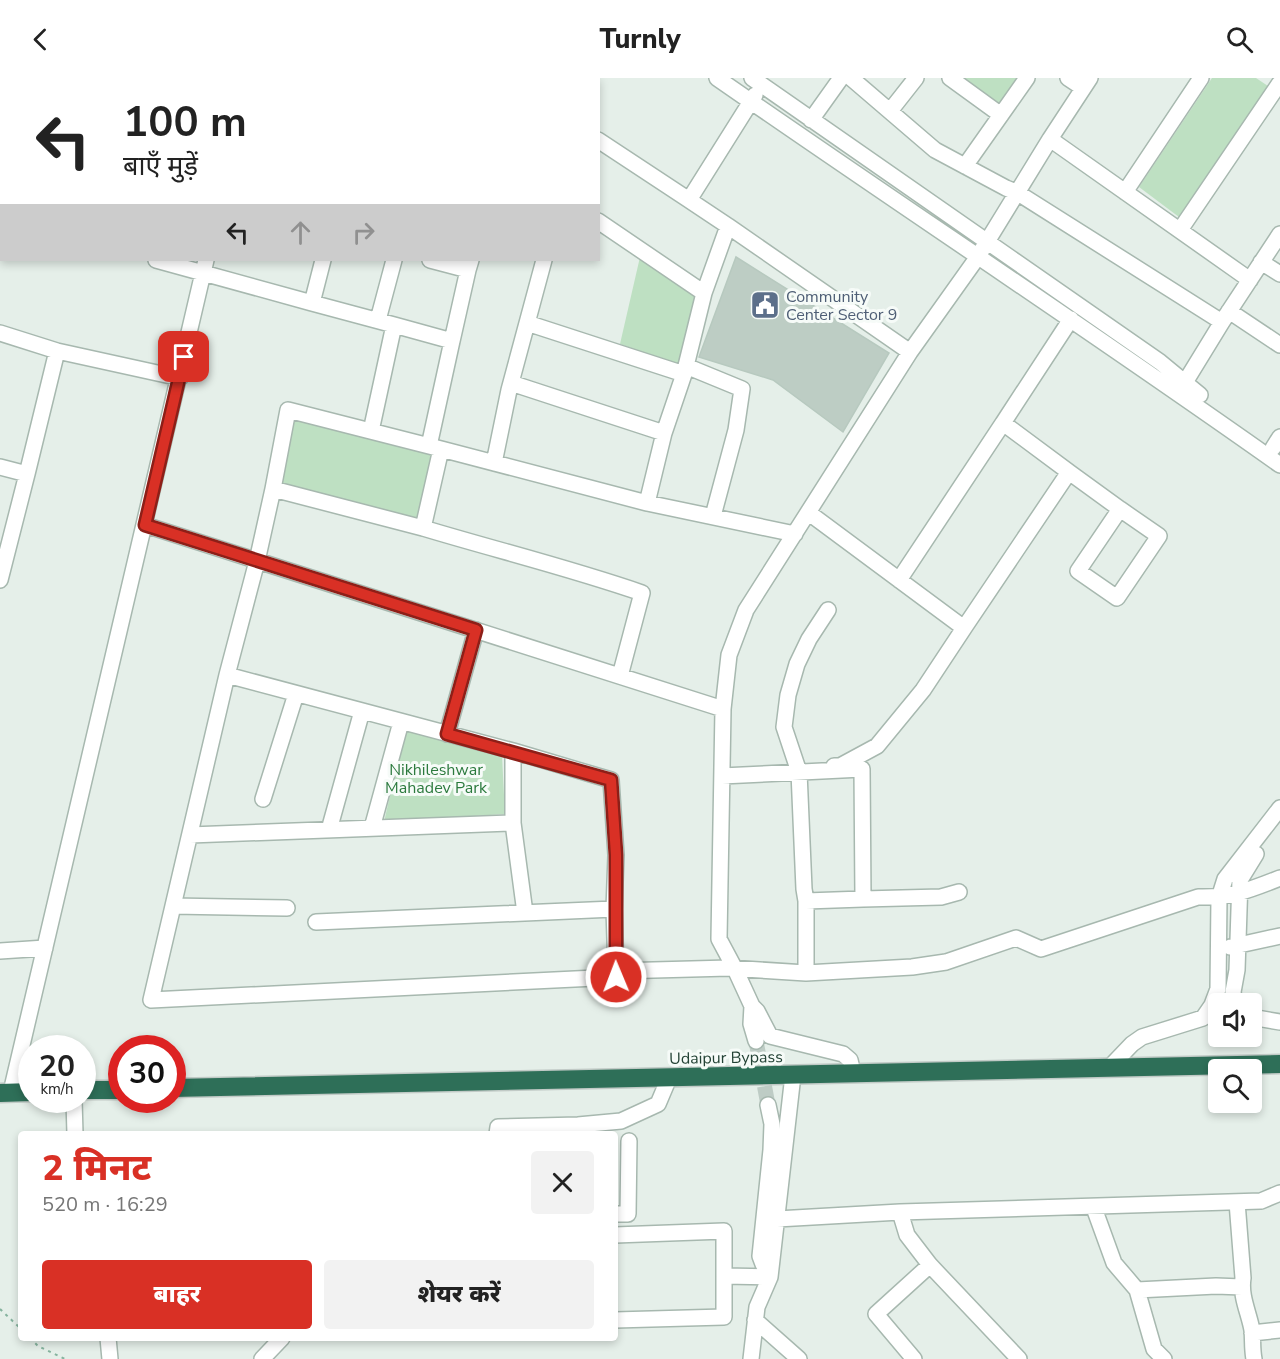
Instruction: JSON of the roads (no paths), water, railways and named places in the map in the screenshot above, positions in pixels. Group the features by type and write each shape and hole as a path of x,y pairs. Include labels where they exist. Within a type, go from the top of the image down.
{"highway":[{"name":"Udaipur Bypass","path":"186,1089 1280,1064"}],"street":[{"path":"717,78 977,258 1071,319 1184,384 1277,446"},
{"path":"811,120 841,78"},
{"path":"851,78 935,150 1018,193 1225,316 1280,345"},
{"path":"890,111 916,78"},
{"path":"950,78 1001,115"},
{"path":"965,166 1027,78"},
{"path":"854,1073 850,1060 843,1054 770,1036 752,1006 719,939 723,709 729,655 747,610 910,352 977,258 1086,83 1068,78"},
{"path":"1125,192 1202,78"},
{"path":"689,200 751,102 757,82 987,242 1156,368 1280,465"},
{"path":"1180,230 1276,82"},
{"path":"1050,139 1250,280"},
{"path":"600,141 728,226 910,352"},
{"path":"600,222 704,293"},
{"path":"647,503 664,433 685,370 704,293 728,226"},
{"path":"1184,384 1225,316 1280,234"},
{"path":"164,261 205,266 312,303 452,341"},
{"path":"312,303 323,261"},
{"path":"378,320 394,261"},
{"path":"423,528 452,341 469,265 438,261"},
{"path":"494,463 511,383 544,261"},
{"path":"1262,262 1280,274"},
{"path":"6,1093 45,948 205,266"},
{"path":"899,580 1071,319"},
{"path":"527,323 742,389 736,430 713,516"},
{"path":"371,431 394,325"},
{"path":"0,333 57,351 180,378"},
{"path":"0,580 4,547 27,474 57,351"},
{"path":"511,383 664,433"},
{"path":"227,675 513,751 611,780 616,855 614,909 616,977 151,1000 227,675 257,561 288,410 647,503 795,534"},
{"path":"1003,423 1159,536 1118,598 1078,571 1120,509"},
{"path":"0,466 27,474"},
{"path":"799,771 840,765 877,746 923,690 1069,472"},
{"path":"273,489 423,528 642,593 620,676"},
{"path":"809,513 964,628"},
{"path":"145,525 723,709"},
{"path":"806,973 806,901 799,771 784,727 788,695 797,664 809,639 828,610"},
{"path":"447,734 476,630"},
{"path":"263,799 296,694"},
{"path":"329,830 362,711"},
{"path":"372,828 401,722"},
{"path":"513,751 513,823 525,913"},
{"path":"722,776 862,769 863,899"},
{"path":"1233,993 1238,946 1235,884 1280,808"},
{"path":"190,835 513,823"},
{"path":"616,971 735,969 806,973 912,967 946,962 1016,938 1041,949 1198,897 1219,898 1235,884 1248,863 1280,823"},
{"path":"1248,863 1251,875 1256,881 1274,880"},
{"path":"1235,884 1274,880"},
{"path":"806,901 941,897 959,892"},
{"path":"1110,1067 1142,1036 1203,1018 1212,1005 1218,989 1219,898"},
{"path":"173,906 287,908"},
{"path":"316,922 614,909"},
{"path":"1217,949 1280,936"},
{"path":"0,951 45,948"},
{"path":"752,1006 752,1024 756,1041"},
{"path":"1262,1019 1280,1022"},
{"path":"752,1359 757,1307 770,1271 793,1075"},
{"path":"497,1131 498,1127 578,1125 621,1121 658,1104 669,1078"},
{"path":"768,1106 772,1124 771,1150 760,1256 763,1264 770,1271"},
{"path":"74,1113 75,1131"},
{"path":"618,1214 628,1214 629,1141"},
{"path":"777,1219 900,1212 1094,1208 1261,1201 1280,1193"},
{"path":"1237,1202 1242,1287 1252,1333 1251,1346 1254,1359"},
{"path":"1094,1208 1114,1263 1137,1290 1156,1356"},
{"path":"900,1212 907,1235 930,1265 1019,1359"},
{"path":"618,1235 724,1231 724,1317 618,1320"},
{"path":"914,1359 876,1314 930,1265"},
{"path":"724,1276 770,1271"},
{"path":"1137,1290 1242,1287"},
{"path":"755,1320 799,1359"},
{"path":"1252,1333 1280,1330"},
{"path":"108,1341 110,1359"},
{"path":"262,1359 279,1341"}],"tunnel":[{"path":"756,1041 768,1105"}],"place":[{"name":"Community Center Sector 9","path":"765,305"}],"park label":[{"name":"Nikhileshwar Mahadev Park","path":"436,778"}]}
